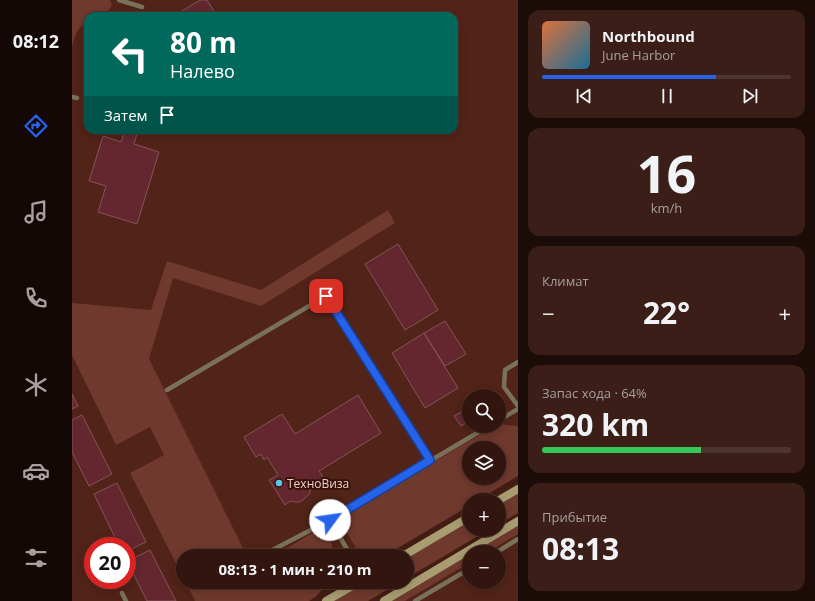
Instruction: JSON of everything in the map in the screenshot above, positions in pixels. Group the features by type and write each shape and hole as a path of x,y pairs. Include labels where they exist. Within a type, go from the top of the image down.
{"main road":[{"path":"506,496 518,489"},
{"path":"414,550 462,521"},
{"path":"384,601 518,521"},
{"path":"326,601 348,589"}],"lane":[{"path":"120,0 142,7"},
{"path":"167,390 326,296 430,460"},
{"path":"518,362 505,370 504,387 518,406"},
{"path":"506,416 518,409"},
{"path":"274,549 330,520 477,433"},
{"path":"330,520 347,549"},
{"path":"506,547 518,540"},
{"path":"415,601 462,573"},
{"path":"341,593 343,589"},
{"path":"122,593 126,601"}],"shaded area":[{"path":"72,0 518,0 518,470 506,477 506,441 462,441 462,485 493,485 479,493 462,493 462,503 384,549 176,549 176,589 316,589 295,601 72,601"},
{"path":"72,0 110,0 112,5 108,11 84,12 84,24 79,29 72,47"},
{"path":"388,210 395,223 261,306 173,278 149,359 244,549 176,549 176,563 130,473 164,455 150,427 116,445 72,355 72,303 151,310 167,261 261,290"},
{"path":"506,425 518,426 518,476 506,483 506,441 469,441 483,433 506,433"},
{"path":"462,445 462,485 503,485 490,493 462,493 462,510 396,549 357,549 341,523 342,517"},
{"path":"518,490 518,513 506,520 506,497"},
{"path":"462,523 462,537 476,537 414,574 414,552"},
{"path":"518,525 518,534 500,545 485,545 498,537 506,537 506,532"},
{"path":"319,529 327,532 332,543 332,549 286,549"},
{"path":"518,534 518,601 405,601 462,567 462,589 506,589 506,545 500,545"},
{"path":"462,558 462,567 405,601 390,601 410,589 414,589 414,587"},
{"path":"189,589 321,589 315,597 309,601 195,601"},
{"path":"350,589 388,589 368,601 330,601"}],"building":[{"path":"200,0 207,0 214,12 180,12"},
{"path":"124,134 137,134 134,144 159,152 137,224 98,212 106,186 89,181 103,136 121,142"},
{"path":"398,244 438,310 405,330 365,264"},
{"path":"445,321 466,354 445,366 424,333"},
{"path":"424,333 458,388 425,408 392,353"},
{"path":"72,394 78,406 72,409"},
{"path":"358,395 381,433 319,471 325,480 310,490 310,493 303,500 299,502 290,501 285,505 269,480 278,475 267,457 264,460 261,454 256,457 244,437 282,414 295,434"},
{"path":"462,412 462,425 461,426 454,416"},
{"path":"82,415 112,474 89,486 72,452 72,420"},
{"path":"117,483 146,542 136,547 136,537 115,537 94,494"},
{"path":"150,550 176,601 147,601 136,579 136,557"}],"place":[{"name":"ТехноВиза","path":"279,483"}],"route":[{"path":"326,296 430,460 330,520"}]}
